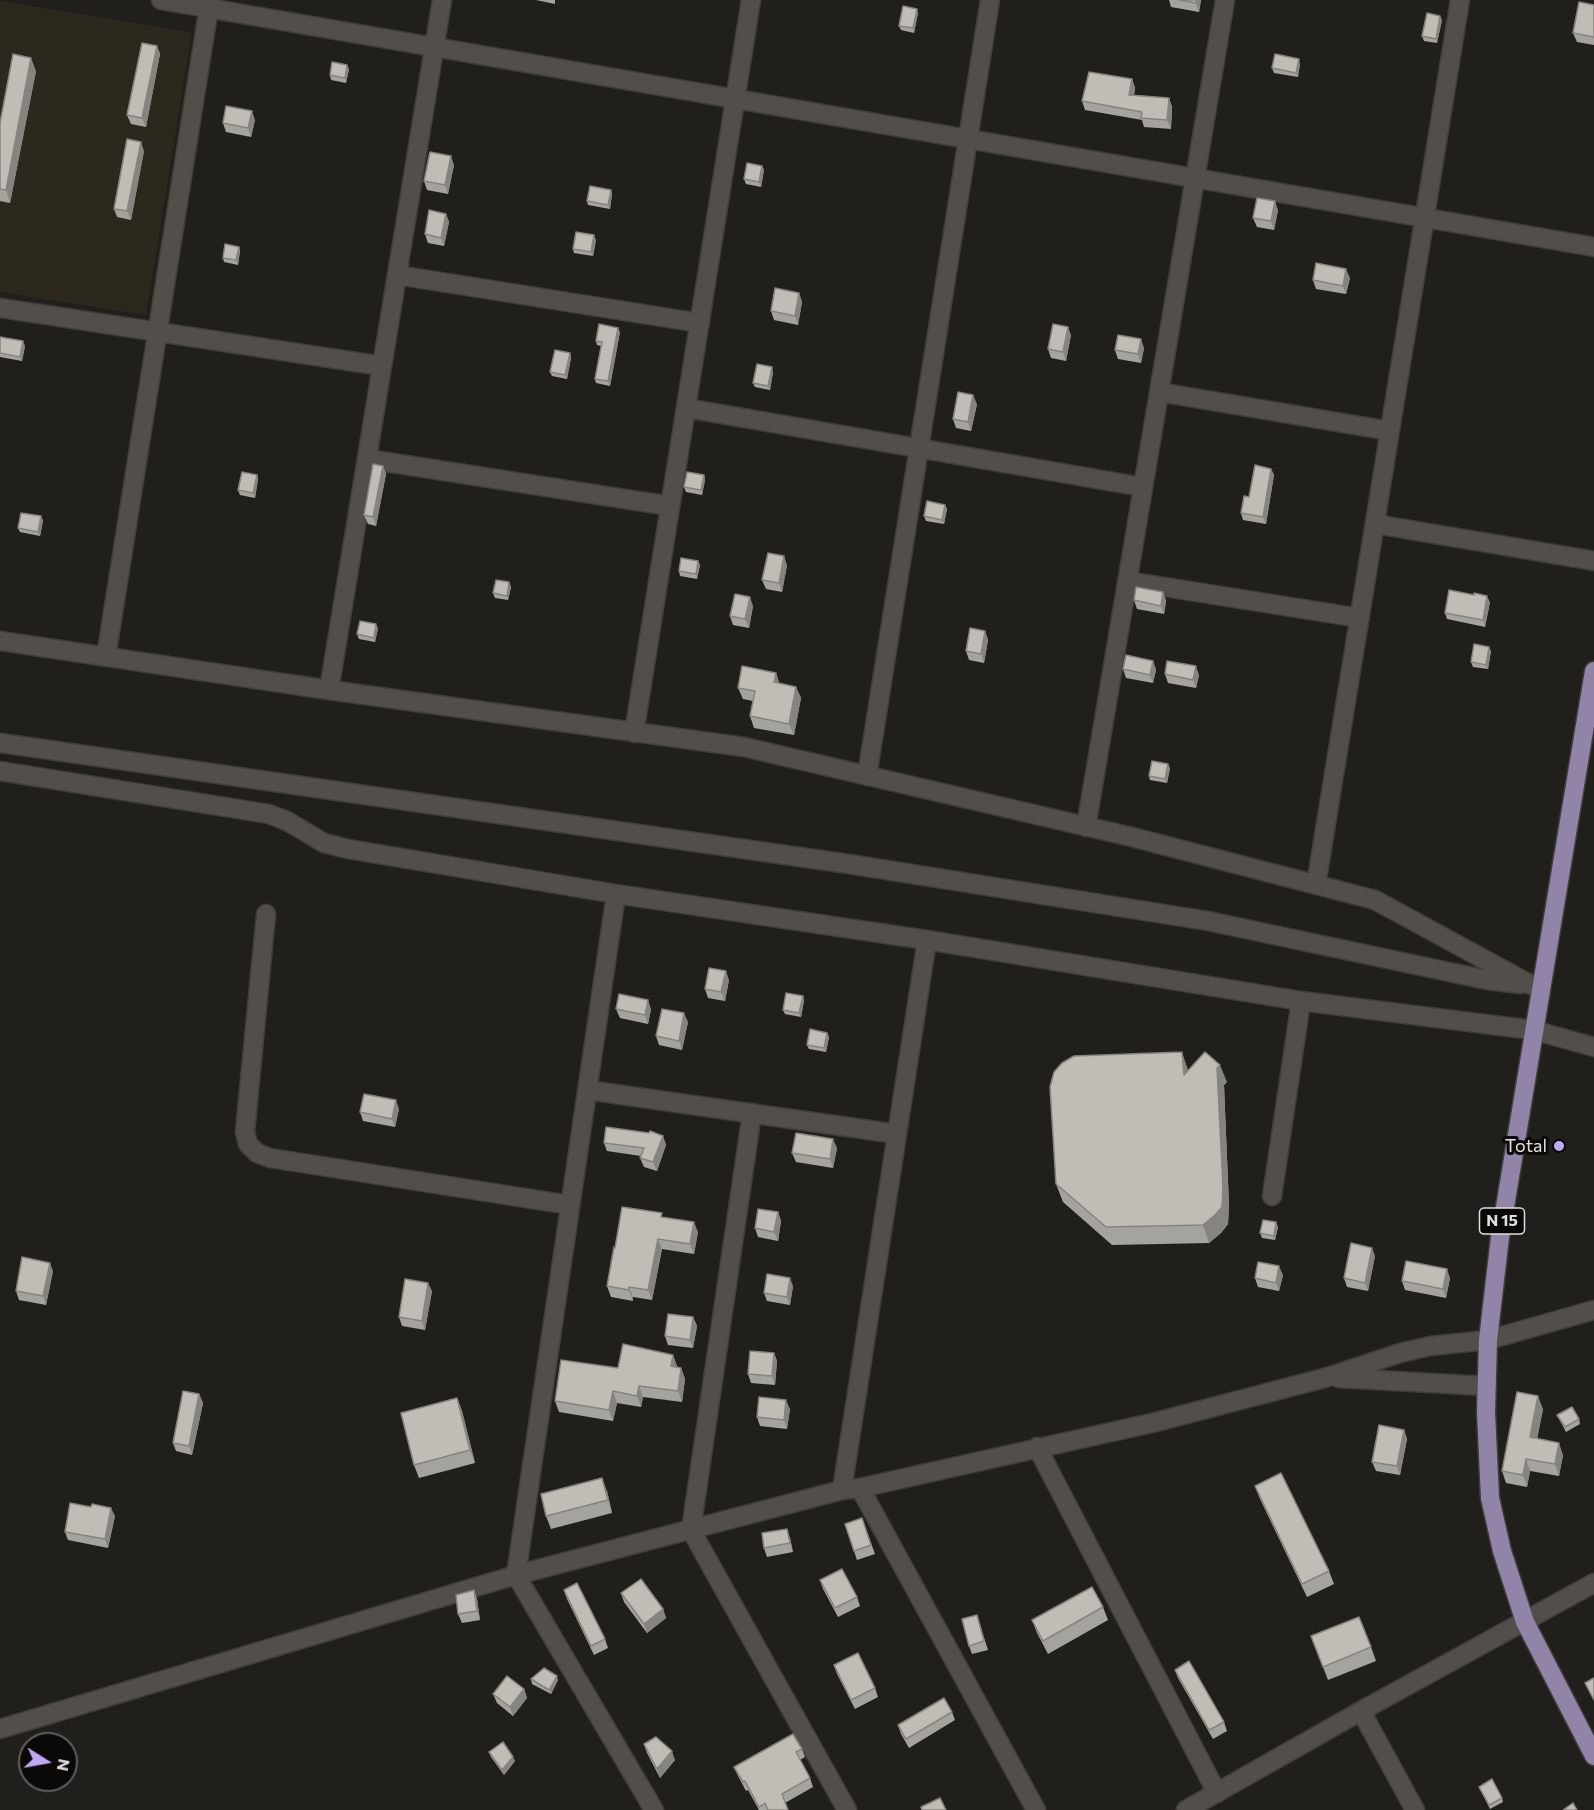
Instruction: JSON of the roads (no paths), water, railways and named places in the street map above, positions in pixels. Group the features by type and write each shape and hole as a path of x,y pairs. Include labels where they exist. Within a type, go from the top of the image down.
{"main road":[{"name":"N 15","path":"1594,671 1537,986 1533,1030 1500,1237 1488,1340 1486,1412 1490,1498 1502,1551 1525,1622 1594,1756"}],"street":[{"path":"161,0 209,4 435,47 1594,247"},
{"path":"329,690 442,0"},
{"path":"634,734 751,0"},
{"path":"867,776 990,0"},
{"path":"1086,827 1225,0"},
{"path":"1316,885 1460,0"},
{"path":"106,657 209,4"},
{"path":"397,275 700,323"},
{"path":"0,308 382,366"},
{"path":"1159,392 1390,431"},
{"path":"686,408 1143,487"},
{"path":"367,459 670,506"},
{"path":"1375,524 1594,561"},
{"path":"1128,581 1360,618"},
{"path":"0,641 634,734 744,747 1132,837 1375,900 1537,986"},
{"path":"0,743 872,867 1208,921 1487,980 1537,986"},
{"path":"0,771 269,814 287,821 324,843 348,849 616,894 927,940 1300,1001 1533,1030 1594,1047"},
{"path":"616,894 516,1575 654,1810"},
{"path":"266,914 245,1132 248,1143 257,1153 281,1160 570,1205"},
{"path":"927,940 897,1134 851,1489 1036,1810"},
{"path":"1272,1197 1300,1001"},
{"path":"587,1090 897,1134"},
{"path":"752,1113 692,1530 847,1810"},
{"path":"0,1729 516,1575 851,1489 1156,1422 1328,1377 1400,1353 1430,1346 1488,1340 1594,1310"},
{"path":"1328,1377 1487,1386"},
{"path":"1037,1447 1217,1793"},
{"path":"1186,1810 1594,1583"},
{"path":"1361,1711 1416,1810"}],"place":[{"name":"Total","path":"1559,1146"}]}
